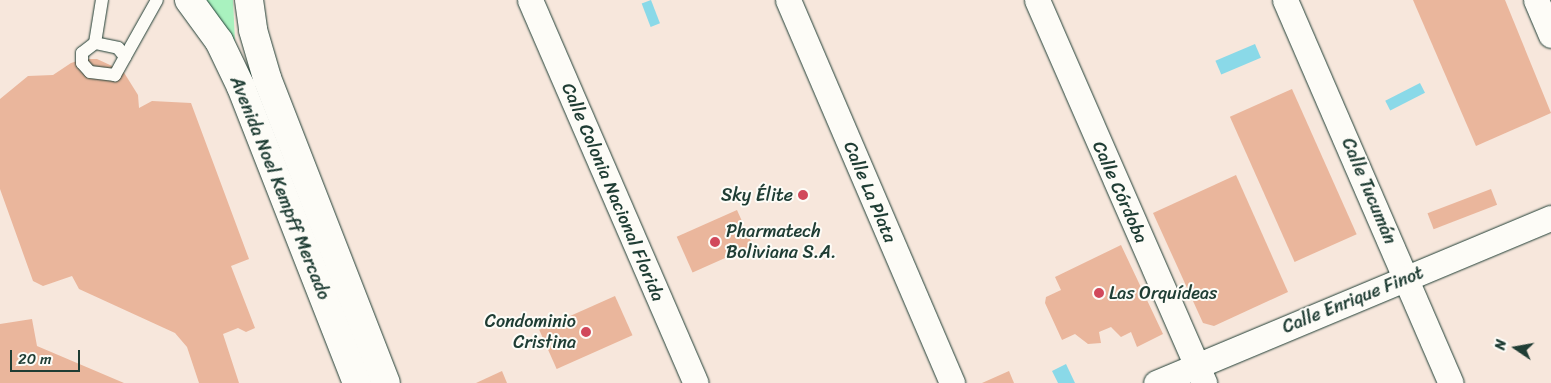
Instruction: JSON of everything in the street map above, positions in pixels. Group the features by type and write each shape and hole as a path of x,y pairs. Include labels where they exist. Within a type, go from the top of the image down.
{"main road":[{"name":"Avenida Noel Kempff Mercado","path":"189,0 219,41 241,87 357,383"},
{"name":"Avenida Noel Kempff Mercado","path":"249,0 253,30 267,78 386,383"}],"street":[{"name":"Calle Colonia Nacional Florida","path":"530,0 696,383"},
{"name":"Calle La Plata","path":"788,0 952,383"},
{"name":"Calle Córdoba","path":"1037,0 1200,374"},
{"name":"Calle Tucumán","path":"1285,0 1452,383"},
{"path":"1542,2 1551,35"},
{"name":"Calle Enrique Finot","path":"1156,383 1200,374 1406,278 1551,218"}],"lane":[{"path":"102,0 94,42 82,53 82,63 90,72 115,75 156,0"},
{"path":"94,42 118,48 125,57"}],"green space":[{"path":"204,0 233,0 236,62"}],"water":[{"path":"651,0 660,23 651,27 642,4"},
{"path":"1255,44 1261,58 1221,75 1215,61"},
{"path":"1420,83 1425,93 1390,111 1385,101"},
{"path":"1066,364 1075,383 1058,383 1052,371"}],"building":[{"path":"1413,0 1505,0 1551,113 1476,146"},
{"path":"84,59 97,59 123,71 138,95 139,108 152,101 191,103 249,259 231,266 255,328 246,332 238,328 223,334 239,383 199,383 187,347 175,333 79,289 72,276 43,286 33,281 0,189 0,99 28,76 53,75 71,63"},
{"path":"1292,89 1357,234 1295,262 1230,117"},
{"path":"1236,175 1288,292 1214,326 1203,323 1153,213"},
{"path":"1491,189 1497,205 1434,229 1428,213"},
{"name":"Pharmatech Boliviana S.A.","path":"737,210 753,246 693,272 677,237"},
{"name":"Las Orquídeas","path":"1121,245 1163,334 1137,347 1131,332 1121,337 1111,327 1099,332 1101,343 1088,344 1075,334 1062,340 1045,303 1046,297 1061,290 1055,277"},
{"name":"Condominio Cristina","path":"615,296 632,335 557,369 539,330"},
{"path":"32,319 37,346 124,383 0,383 0,324"},
{"path":"502,371 507,383 476,383"},
{"path":"1009,371 1014,383 982,383"}],"place":[{"name":"Sky Élite","path":"803,195"},
{"name":"Pharmatech Boliviana S.A.","path":"715,242"},
{"name":"Las Orquídeas","path":"1099,293"},
{"name":"Condominio Cristina","path":"586,332"}]}
